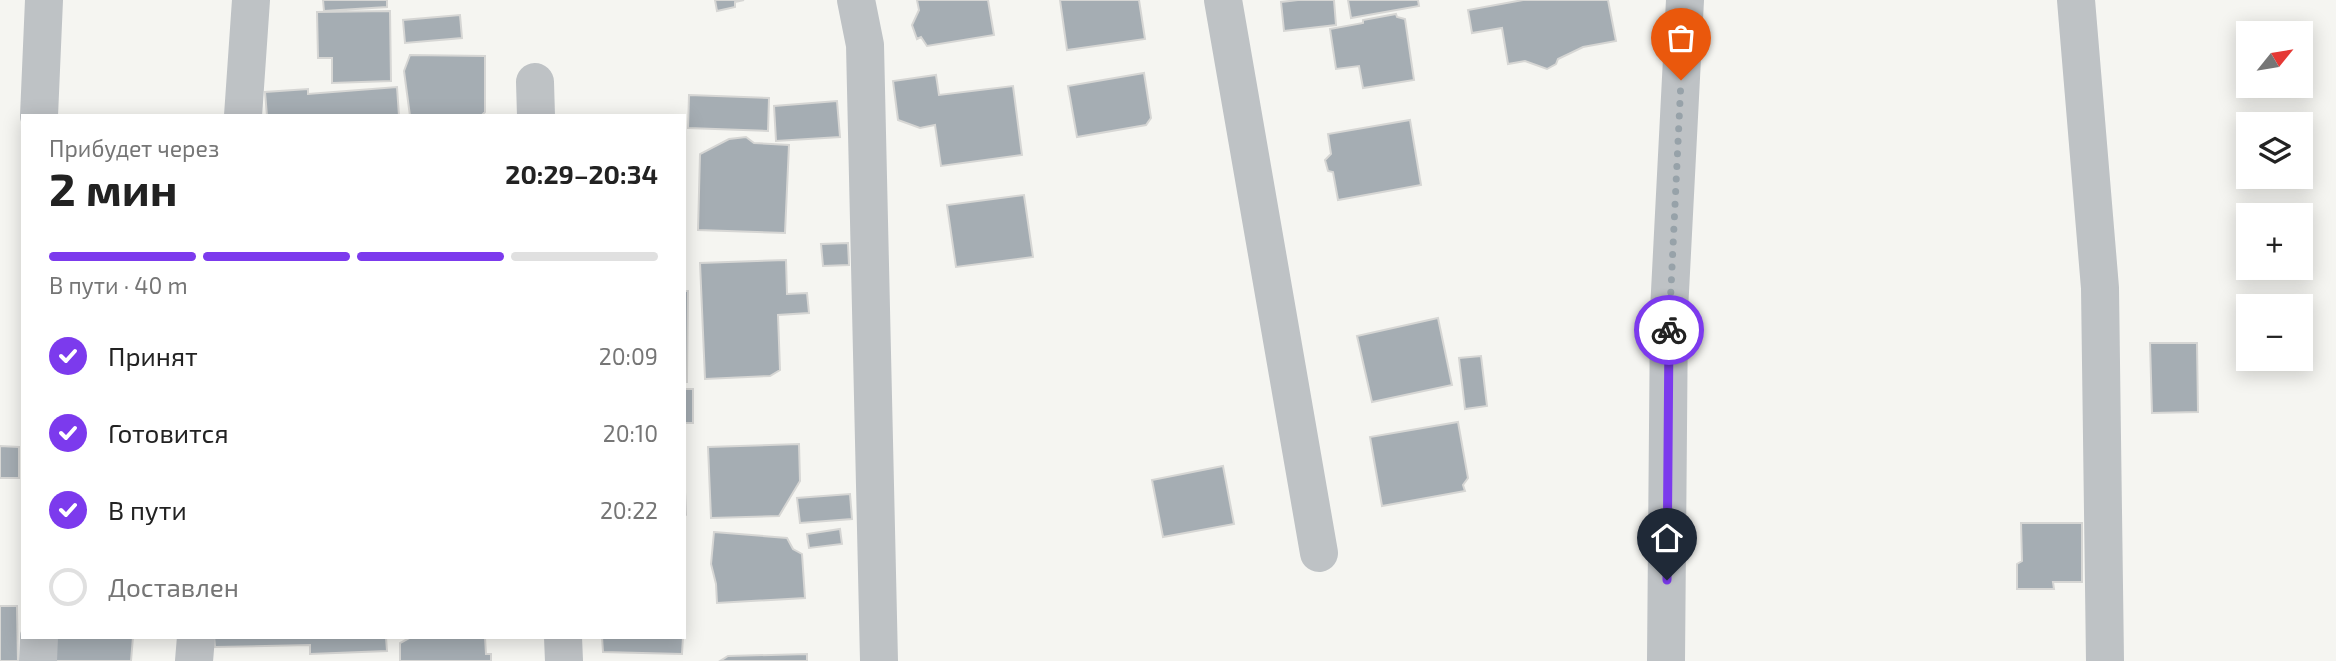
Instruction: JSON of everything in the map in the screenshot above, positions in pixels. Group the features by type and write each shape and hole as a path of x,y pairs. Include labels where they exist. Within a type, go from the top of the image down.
{"street":[{"path":"39,114 44,0"},
{"path":"243,114 251,0"},
{"path":"856,0 865,45 879,661"},
{"path":"1223,0 1319,553"},
{"path":"1666,661 1669,312 1685,0"},
{"path":"2076,0 2100,288 2105,661"},
{"path":"38,661 39,639"},
{"path":"194,661 196,639"},
{"path":"564,639 564,661"}],"building":[{"path":"323,0 387,0 387,7 324,11"},
{"path":"715,0 744,0 735,2 735,7 717,11"},
{"path":"917,0 988,0 994,35 927,46 921,37 917,39 912,25 919,10"},
{"path":"1060,0 1139,0 1145,39 1067,50"},
{"path":"1334,0 1336,25 1284,31 1281,2"},
{"path":"1348,0 1418,0 1419,6 1351,18"},
{"path":"1523,0 1608,0 1616,41 1583,47 1558,59 1556,64 1547,69 1525,61 1508,64 1502,28 1472,33 1468,10"},
{"path":"390,11 391,81 332,83 332,58 318,58 317,12"},
{"path":"1396,14 1397,17 1405,19 1414,80 1363,88 1359,66 1336,69 1330,29"},
{"path":"460,15 462,38 405,43 403,20"},
{"path":"410,55 485,56 485,112 410,114 404,71"},
{"path":"1144,73 1151,118 1146,125 1077,137 1068,86"},
{"path":"936,75 939,95 1013,86 1022,155 941,166 935,125 920,128 898,120 893,81"},
{"path":"397,87 399,114 267,114 265,92 308,89 308,94"},
{"path":"689,95 769,98 768,131 688,128"},
{"path":"837,101 840,137 776,141 774,106"},
{"path":"1410,120 1421,185 1338,200 1333,172 1328,171 1325,160 1331,154 1328,134"},
{"path":"746,137 754,143 789,145 785,233 698,230 700,154 729,139"},
{"path":"1024,195 1033,257 956,267 947,205"},
{"path":"848,243 849,265 823,266 821,244"},
{"path":"786,260 787,294 807,293 809,313 778,315 780,370 770,376 705,379 700,263"},
{"path":"686,291 688,291 687,382"},
{"path":"1438,318 1452,385 1372,402 1357,336"},
{"path":"2150,343 2197,343 2198,412 2152,413"},
{"path":"1481,356 1487,406 1465,409 1459,358"},
{"path":"686,389 693,389 693,423 686,423"},
{"path":"1458,422 1468,478 1463,485 1465,491 1382,506 1370,437"},
{"path":"799,444 800,481 779,516 711,518 708,447"},
{"path":"0,446 19,447 19,478 0,478"},
{"path":"1223,466 1234,524 1163,537 1152,480"},
{"path":"850,494 852,519 800,523 797,498"},
{"path":"2021,523 2082,523 2082,582 2053,582 2054,589 2017,589 2017,564 2022,561"},
{"path":"840,529 842,544 809,548 807,534"},
{"path":"714,532 787,538 793,549 802,554 805,598 717,603 711,564"},
{"path":"0,606 17,606 18,661 0,661"},
{"path":"55,639 133,639 131,661 53,661"},
{"path":"214,639 386,639 387,651 310,654 310,645 215,647"},
{"path":"407,639 485,639 486,654 491,654 491,661 400,661 400,643"},
{"path":"602,639 683,639 682,654 603,652"},
{"path":"807,654 807,661 720,661 728,656"}],"way so far":[{"path":"1669,330 1681,80"}],"route":[{"path":"1667,580 1669,330"}]}
